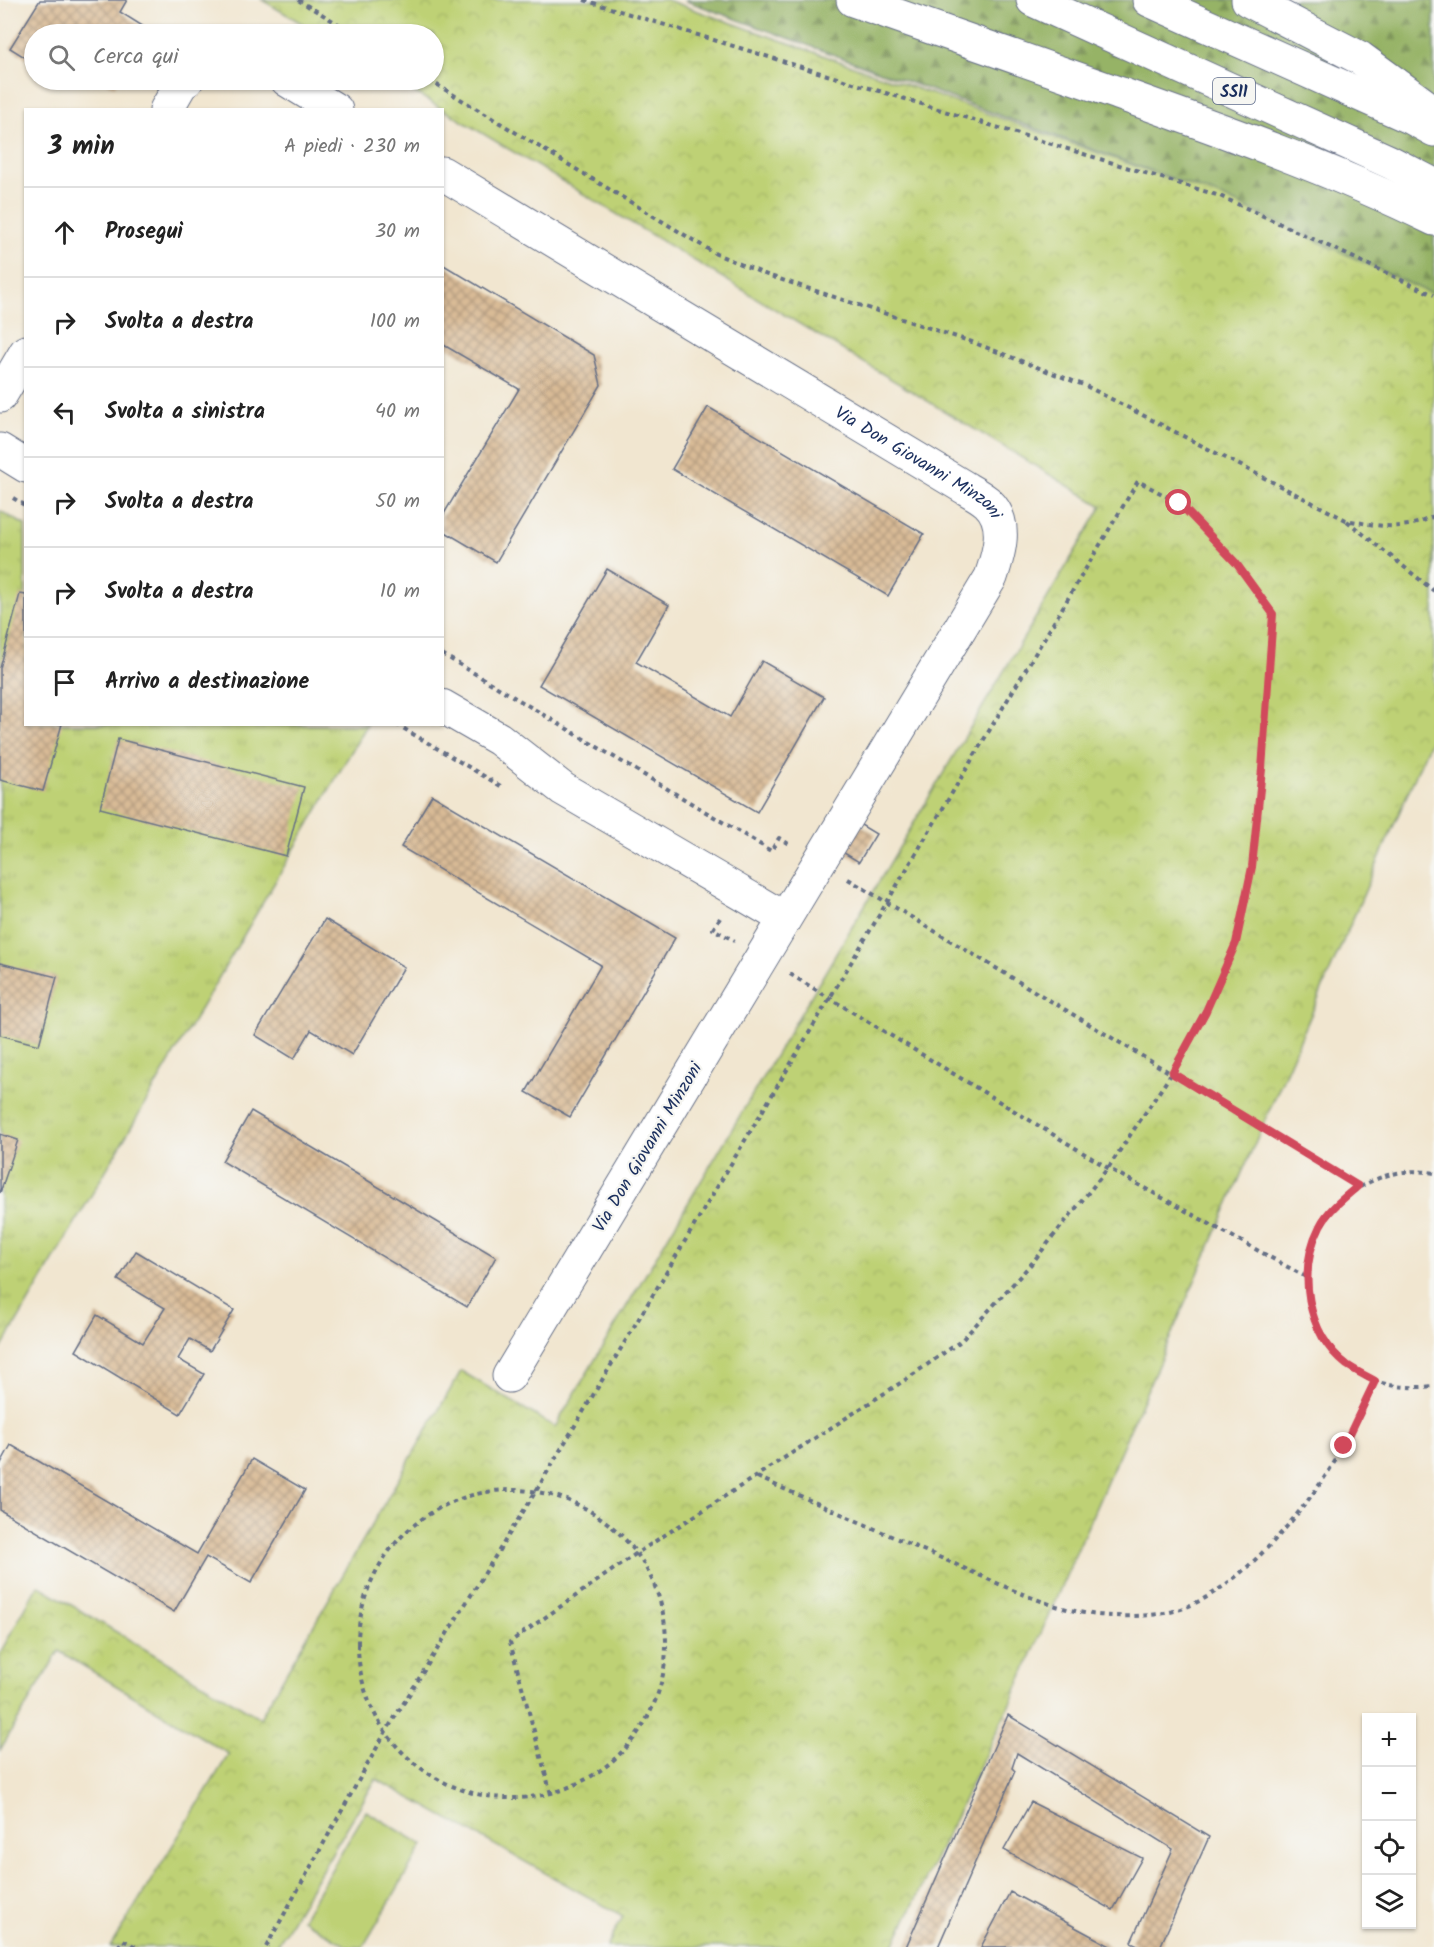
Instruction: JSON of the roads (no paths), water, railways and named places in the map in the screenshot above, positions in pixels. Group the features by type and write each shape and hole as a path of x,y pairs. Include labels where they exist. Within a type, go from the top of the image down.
{"main road":[{"path":"853,0 1200,122 1346,179 1434,219"},
{"name":"SS11","path":"1033,0 1390,162 1434,185"},
{"path":"1149,0 1434,130"},
{"path":"1248,0 1360,58 1434,112"},
{"path":"167,108 178,90"},
{"path":"303,90 333,108"},
{"name":"Via Don Giovanni Minzoni","path":"444,174 968,489 988,503 1000,520 1000,549 991,577 509,1376"},
{"path":"0,396 24,355"},
{"path":"0,450 24,465"},
{"path":"444,707 499,739 563,789 784,918"}]}
